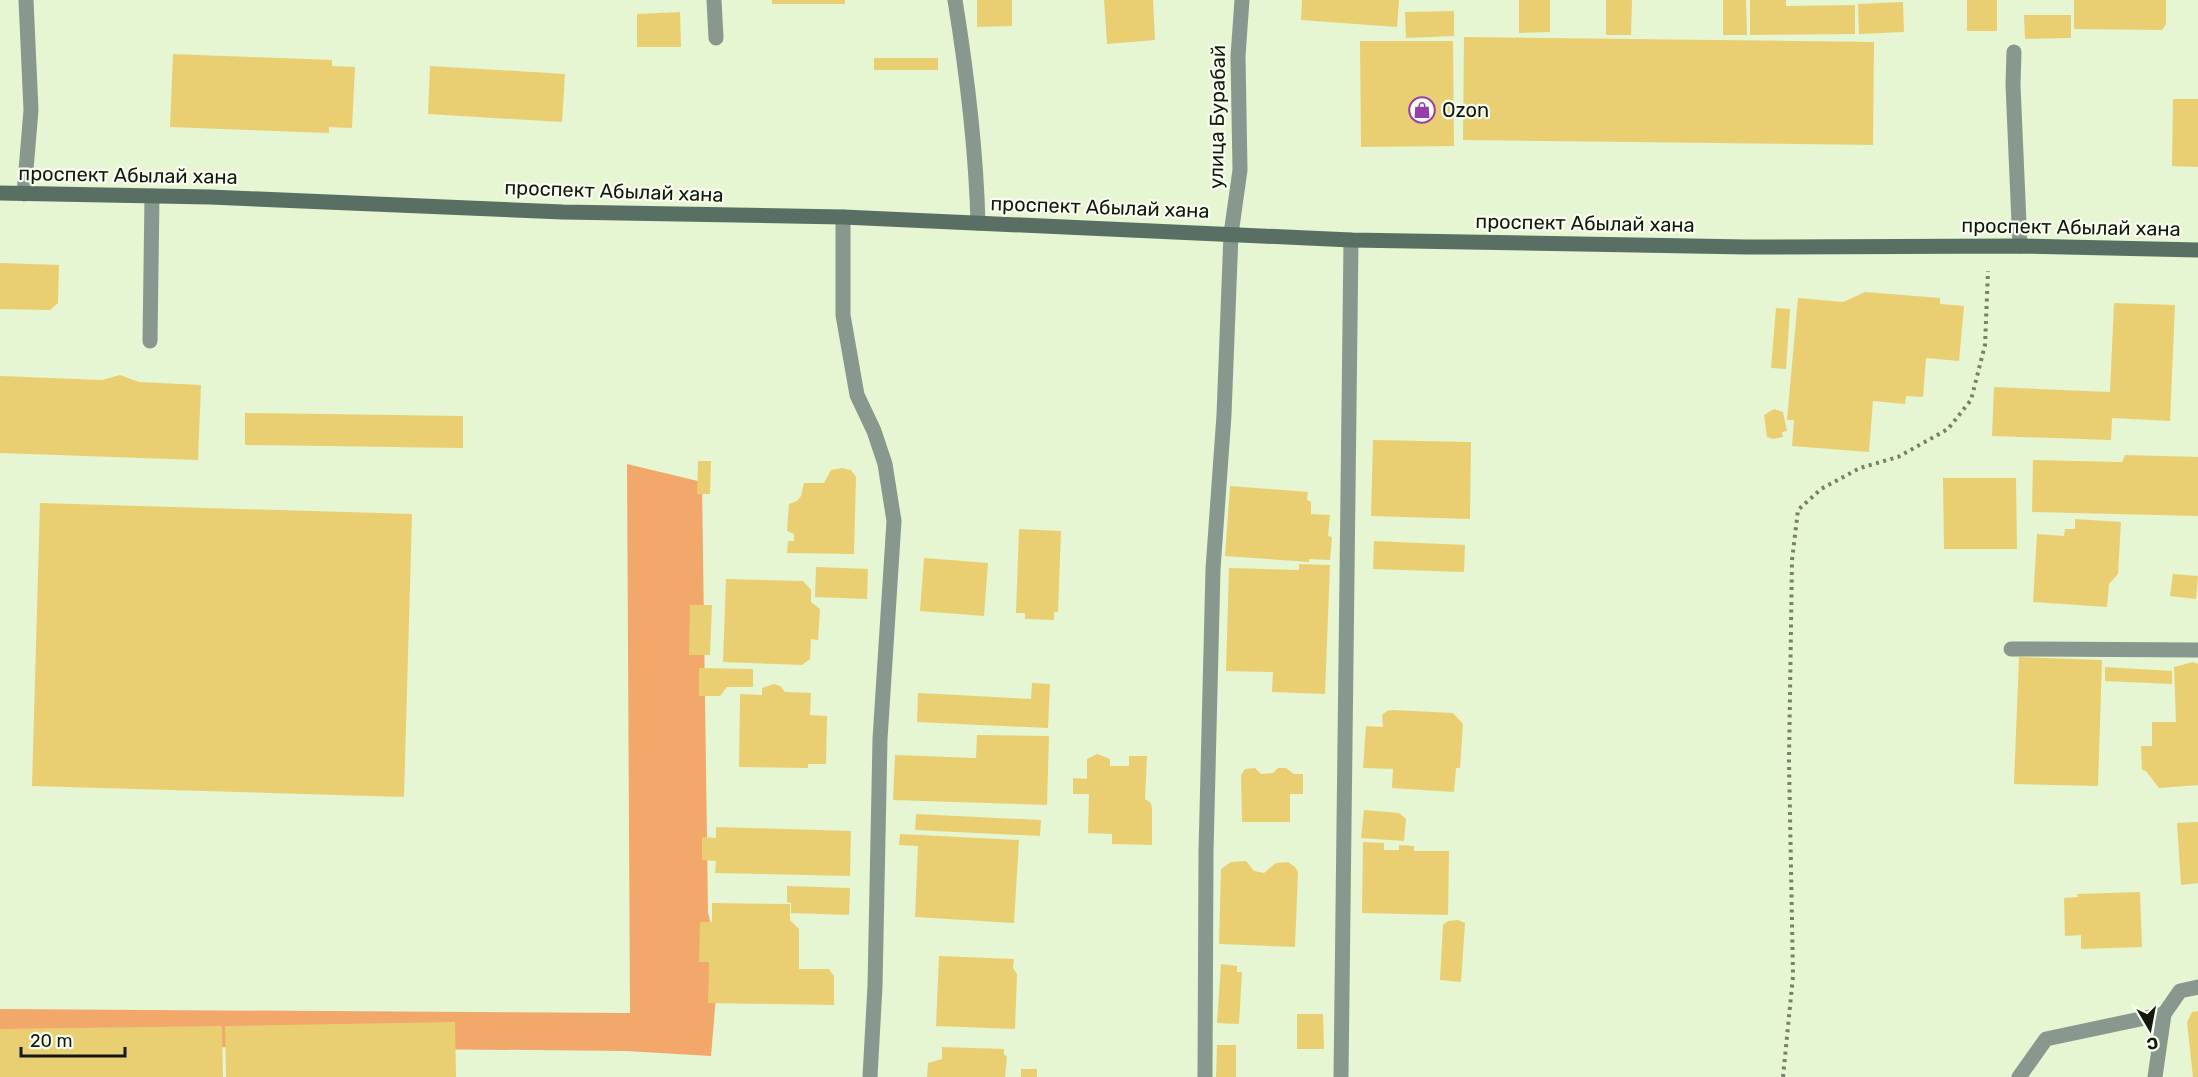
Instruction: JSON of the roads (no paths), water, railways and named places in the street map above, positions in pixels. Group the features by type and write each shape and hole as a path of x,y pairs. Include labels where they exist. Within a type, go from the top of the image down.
{"main road":[{"name":"проспект Абылай хана","path":"0,193 210,197 563,212 843,217 1351,240 1748,247 2020,246 2198,250"}],"street":[{"path":"24,194 31,110 26,0"},
{"path":"714,0 716,38"},
{"path":"955,0 969,101 977,180 978,223"},
{"name":"улица Бурабай","path":"1205,1077 1206,852 1213,569 1224,415 1231,234 1240,170 1238,56 1242,0"},
{"path":"2014,52 2013,85 2020,246"},
{"path":"150,341 152,196"},
{"path":"843,217 843,315 857,395 874,431 885,464 894,521 880,740 875,986 870,1077"},
{"path":"1341,1077 1351,240"},
{"path":"2011,649 2198,650"},
{"path":"2155,1077 2164,1014 2180,991 2198,987"},
{"path":"2019,1077 2046,1039 2164,1014"}],"place":[{"name":"Ozon","path":"1422,110"}]}
